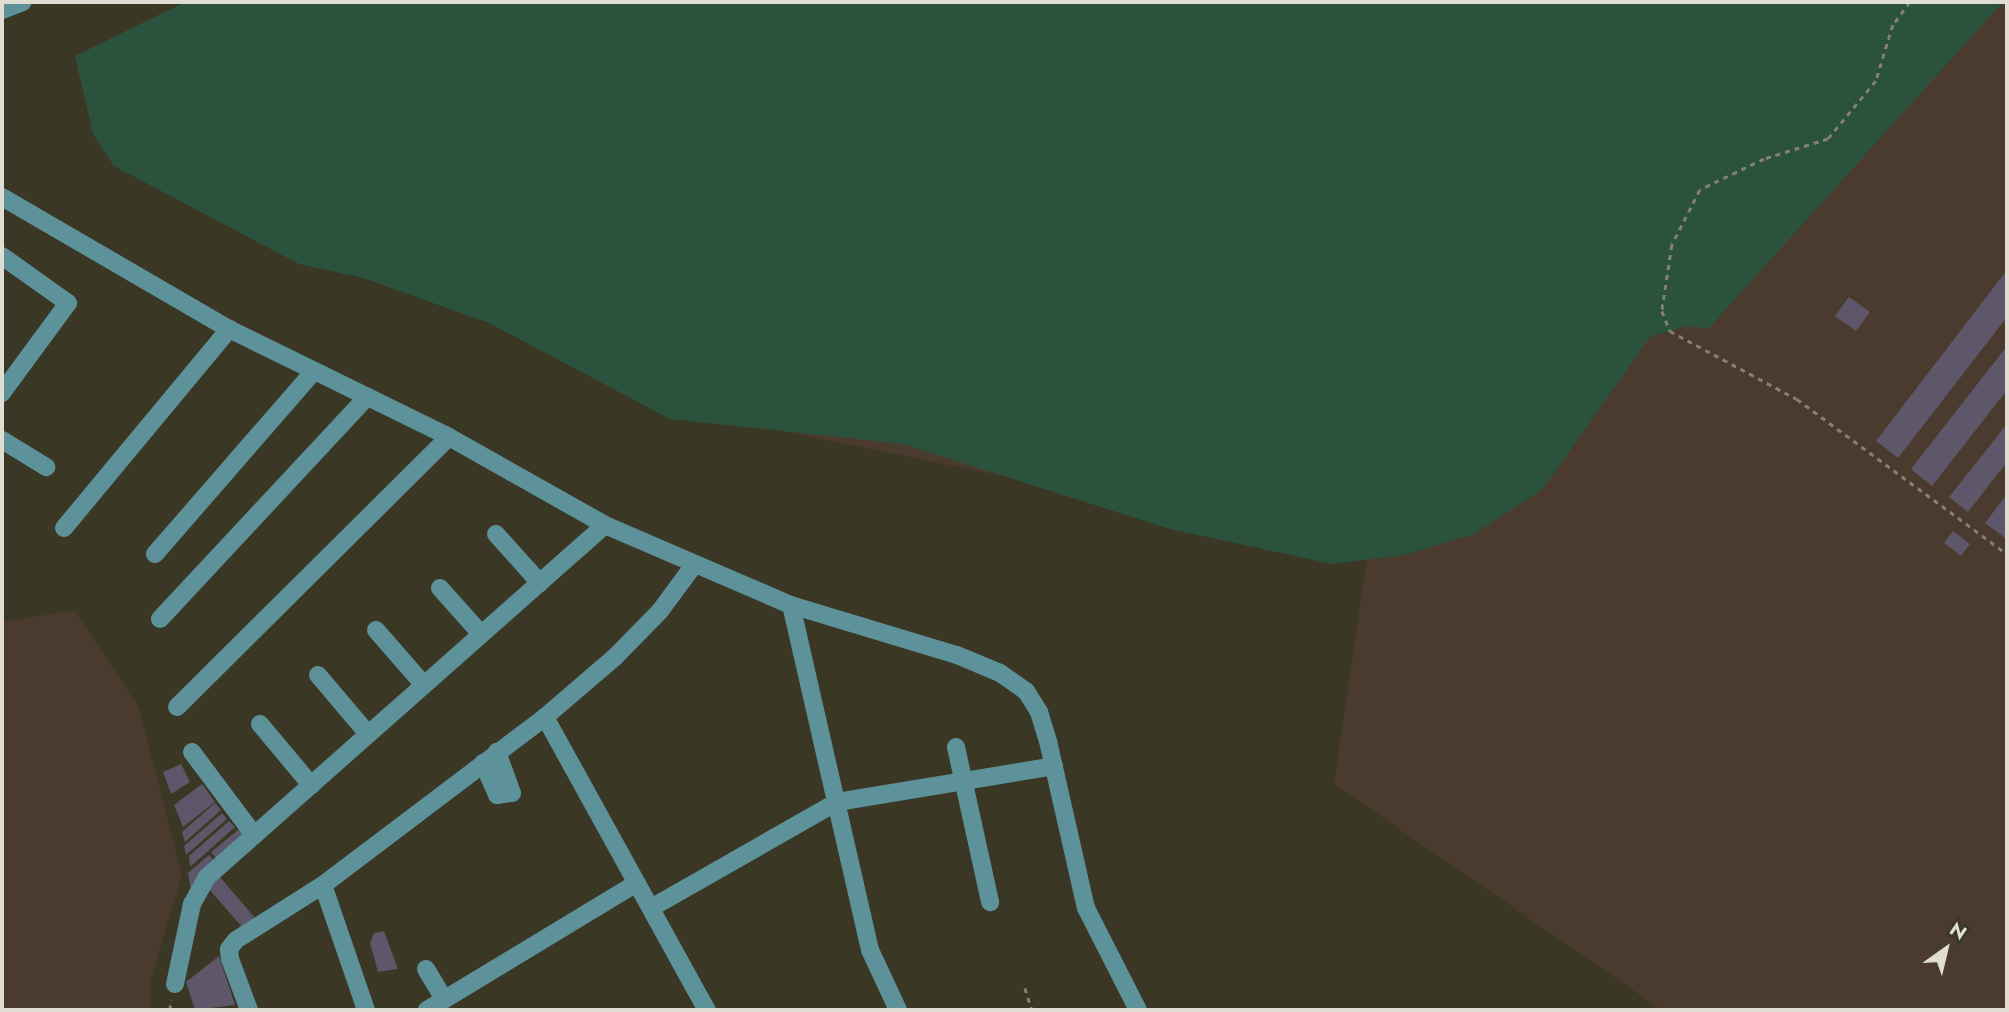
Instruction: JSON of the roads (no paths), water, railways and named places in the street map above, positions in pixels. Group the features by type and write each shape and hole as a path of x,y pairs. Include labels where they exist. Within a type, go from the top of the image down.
{"street":[{"path":"2,10 23,2"},
{"path":"2,197 229,330 449,438 605,525 791,605 957,655 1000,673 1026,691 1039,712 1054,766 1086,908 1138,1010"},
{"path":"2,256 68,303 2,393"},
{"path":"64,528 229,330"},
{"path":"155,554 314,371"},
{"path":"160,619 366,397"},
{"path":"177,707 449,438"},
{"path":"2,440 47,467"},
{"path":"175,984 197,890 254,835 605,525"},
{"path":"496,534 540,583"},
{"path":"249,1010 229,949 323,885 545,717 624,648 680,588 694,565"},
{"path":"440,588 481,634"},
{"path":"791,605 870,950 898,1010"},
{"path":"376,629 424,685"},
{"path":"318,676 368,734"},
{"path":"545,717 707,1010"},
{"path":"260,724 311,785"},
{"path":"956,747 989,902"},
{"path":"192,752 254,835"},
{"path":"651,908 837,802 1054,766"},
{"path":"426,969 440,1005 637,883"},
{"path":"323,885 366,1010"}]}
